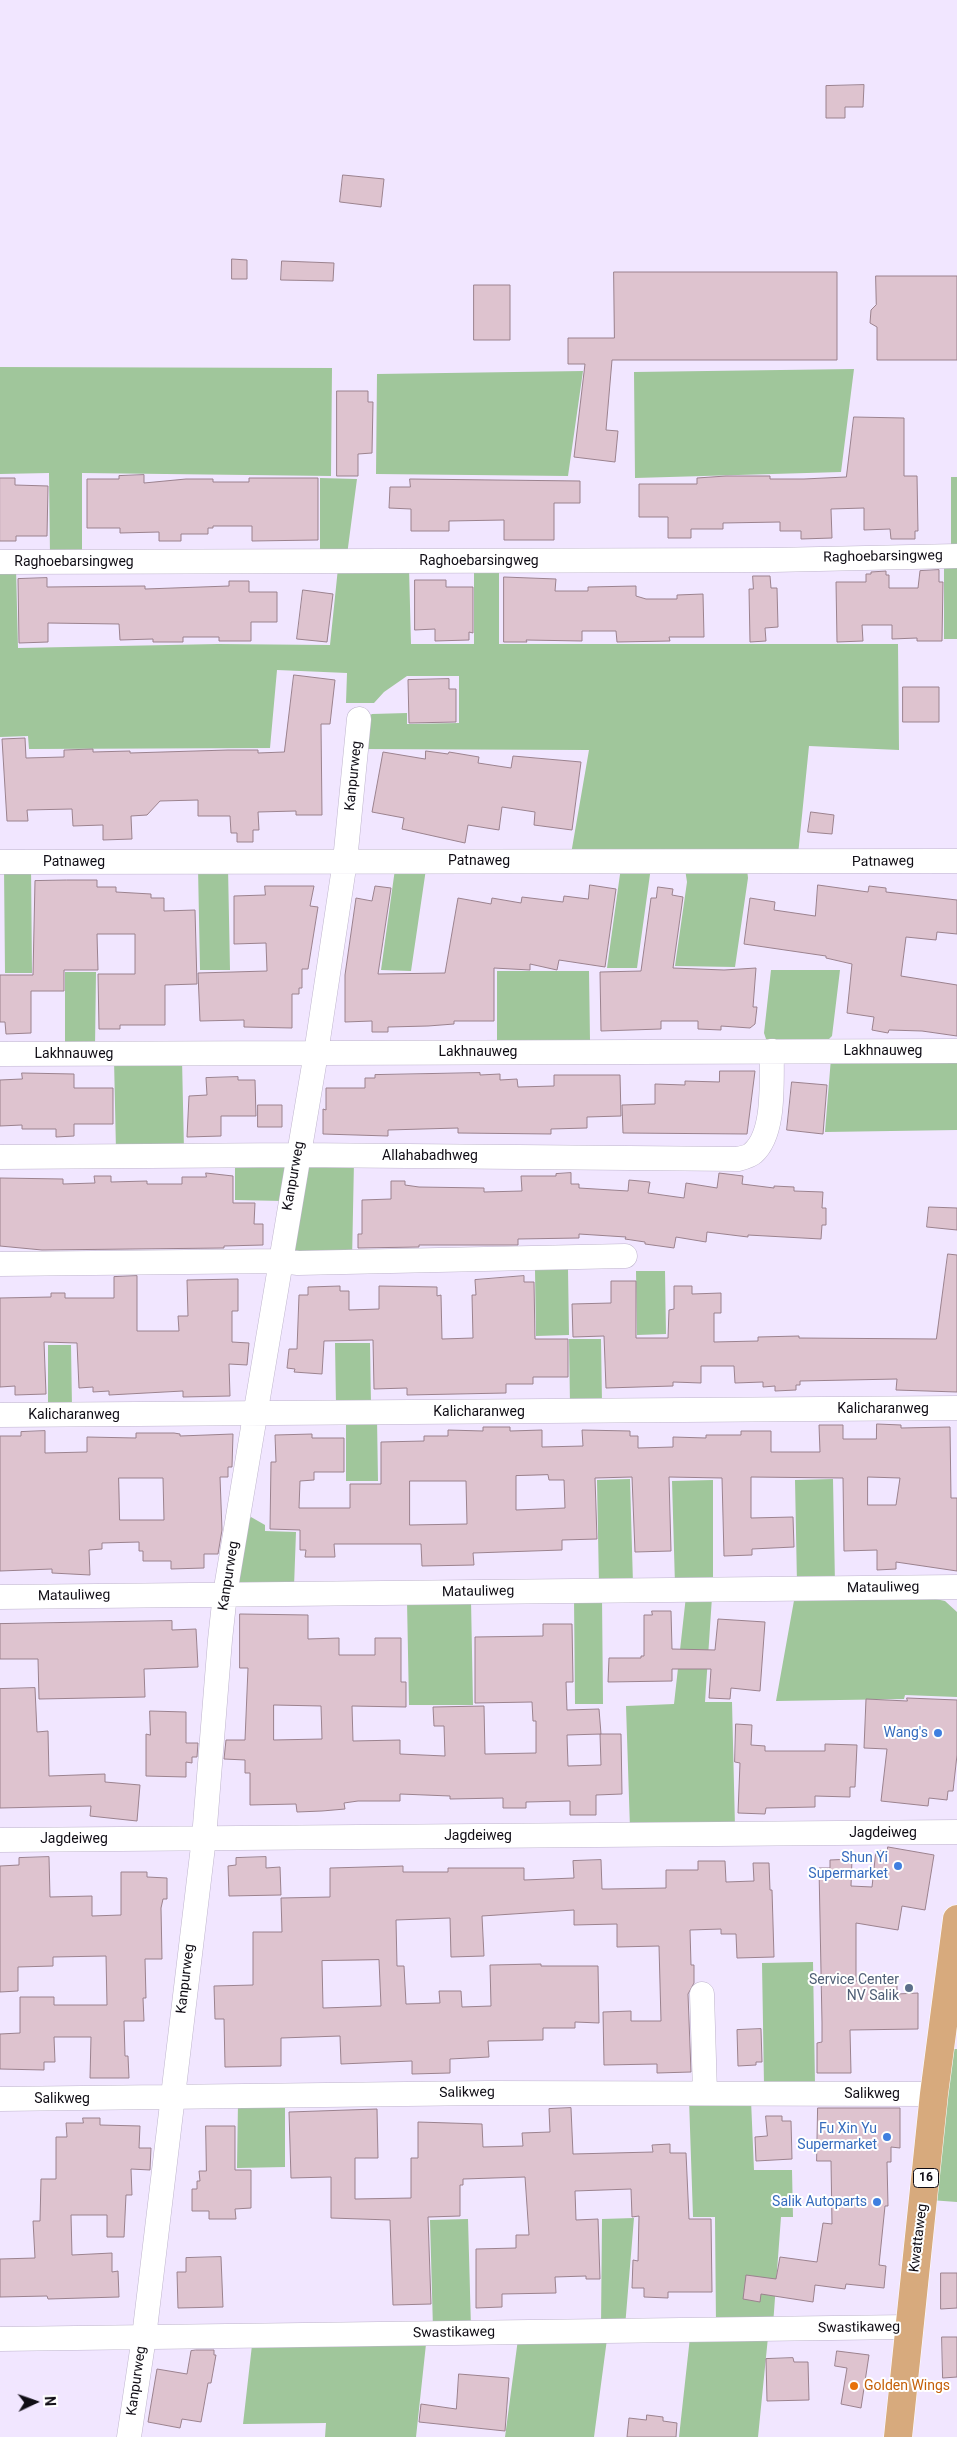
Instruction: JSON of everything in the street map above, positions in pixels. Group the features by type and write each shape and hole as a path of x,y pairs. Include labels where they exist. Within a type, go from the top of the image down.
{"main road":[{"name":"Kwattaweg","path":"898,2437 908,2327 934,2094 957,1919"}],"street":[{"name":"Raghoebarsingweg","path":"0,562 773,560 957,556"},
{"name":"Kanpurweg","path":"129,2437 144,2337 204,1838 225,1594 297,1155 316,1053 345,861 359,719"},
{"name":"Patnaweg","path":"0,862 957,861"},
{"name":"Allahabadhweg","path":"0,1157 297,1155 738,1159 752,1154 766,1133 771,1102 772,1051"},
{"name":"Lakhnauweg","path":"0,1054 957,1051"},
{"path":"0,1264 298,1263 625,1256"},
{"name":"Kalicharanweg","path":"0,1415 957,1408"},
{"name":"Matauliweg","path":"0,1597 957,1587"},
{"name":"Jagdeiweg","path":"0,1840 957,1832"},
{"path":"702,1994 705,2093"},
{"name":"Salikweg","path":"0,2099 487,2093 934,2094"},
{"name":"Swastikaweg","path":"0,2339 908,2327"}],"green space":[{"path":"0,367 332,368 331,476 82,473 82,556 50,556 49,473 0,474"},
{"path":"854,369 841,472 635,478 634,372"},
{"path":"583,371 568,476 376,474 377,374"},
{"path":"951,477 957,477 957,550 951,550"},
{"path":"320,478 357,479 347,555 320,556"},
{"path":"944,563 957,563 957,639 944,639"},
{"path":"0,568 16,568 18,648 218,644 330,645 338,568 409,568 411,644 474,644 474,568 499,568 499,644 898,644 899,750 809,746 798,855 571,854 589,750 361,749 366,718 372,714 407,713 407,724 459,723 459,676 407,676 384,692 374,703 346,703 347,673 277,670 270,748 29,749 28,736 0,737"},
{"path":"31,866 32,973 5,973 4,867"},
{"path":"198,867 228,867 230,970 200,970"},
{"path":"621,867 651,867 637,968 607,968"},
{"path":"395,869 426,869 411,971 381,970"},
{"path":"685,869 747,869 748,878 735,967 675,966 687,882"},
{"path":"771,970 840,970 832,1036 828,1040 767,1042 764,1033"},
{"path":"497,971 589,971 590,1041 497,1042"},
{"path":"65,972 96,972 95,1047 65,1046"},
{"path":"957,1057 957,1130 825,1132 831,1058"},
{"path":"114,1059 182,1059 184,1150 116,1151"},
{"path":"235,1161 288,1167 283,1201 235,1200"},
{"path":"354,1161 352,1261 293,1260 301,1167"},
{"path":"568,1269 569,1335 536,1336 535,1270"},
{"path":"636,1271 665,1271 666,1334 637,1335"},
{"path":"569,1339 601,1339 602,1404 570,1405"},
{"path":"335,1343 370,1343 371,1405 336,1405"},
{"path":"48,1345 71,1345 72,1408 48,1408"},
{"path":"346,1418 377,1418 378,1481 346,1481"},
{"path":"630,1479 633,1584 599,1585 597,1480"},
{"path":"833,1479 835,1584 797,1584 795,1480"},
{"path":"713,1480 713,1584 675,1585 672,1481"},
{"path":"251,1517 265,1525 265,1531 296,1532 294,1587 241,1586 237,1581 244,1526"},
{"path":"795,1595 931,1598 945,1601 957,1612 957,1697 905,1695 904,1699 776,1701"},
{"path":"686,1596 712,1597 705,1702 732,1702 735,1827 630,1829 626,1706 674,1704"},
{"path":"602,1597 603,1704 575,1704 574,1598"},
{"path":"471,1600 473,1705 409,1705 407,1601"},
{"path":"813,1962 815,2084 764,2085 762,1963"},
{"path":"950,2049 957,2049 957,2202 930,2200"},
{"path":"689,2099 751,2100 754,2170 792,2170 793,2217 781,2217 773,2325 716,2325 715,2217 693,2217"},
{"path":"238,2102 285,2102 285,2167 237,2168"},
{"path":"634,2218 625,2327 601,2327 602,2219"},
{"path":"468,2219 471,2328 433,2329 430,2220"},
{"path":"690,2337 768,2337 758,2437 679,2437"},
{"path":"518,2339 607,2339 594,2437 505,2437"},
{"path":"426,2344 416,2437 325,2437 326,2423 243,2424 252,2345"}],"building":[{"path":"864,85 863,107 845,107 845,118 826,118 826,86"},
{"path":"343,175 384,179 381,207 340,202"},
{"path":"232,259 247,260 247,279 232,279"},
{"path":"282,261 334,263 333,281 281,280"},
{"path":"614,272 837,272 837,360 612,360 606,430 618,431 615,462 574,457 585,364 568,364 568,338 614,338"},
{"path":"876,276 957,276 957,360 877,360 877,327 870,323 871,310 876,305"},
{"path":"474,285 510,285 510,340 474,340"},
{"path":"337,391 368,391 368,402 373,402 372,453 358,454 358,476 337,476"},
{"path":"854,417 904,418 904,476 917,476 918,531 915,531 915,539 891,539 890,529 864,530 864,508 831,509 832,538 801,539 801,531 780,531 780,522 723,523 723,529 691,529 691,538 668,538 668,517 639,517 639,484 697,484 697,478 726,476 770,476 770,479 846,477"},
{"path":"144,475 144,483 186,479 213,479 213,482 249,482 249,478 318,478 318,540 252,541 252,526 213,526 213,528 208,528 208,534 181,534 181,541 159,541 159,532 120,533 120,528 87,528 87,479 119,479 119,476"},
{"path":"0,478 15,478 15,485 48,486 47,536 16,536 16,541 0,541"},
{"path":"410,479 580,481 580,503 554,503 554,540 504,540 504,520 449,521 449,531 411,531 411,509 389,508 390,487 410,487"},
{"path":"939,570 939,582 943,582 942,641 917,641 917,638 892,639 892,625 862,625 863,641 837,642 836,582 866,582 866,574 886,571 886,575 889,575 889,588 918,588 920,571"},
{"path":"753,576 770,576 771,588 777,588 778,627 765,628 766,641 750,642 749,589 753,589"},
{"path":"504,577 556,579 555,591 588,591 588,587 636,586 636,596 646,599 677,599 677,595 703,594 704,637 669,637 670,641 617,642 616,631 582,631 582,641 526,640 527,642 504,642"},
{"path":"47,578 47,587 145,586 145,589 229,586 229,581 249,581 249,592 277,592 277,622 251,622 251,641 219,641 219,637 183,637 183,642 153,642 153,639 120,640 119,624 48,623 48,642 19,643 18,579"},
{"path":"415,580 446,580 446,587 473,587 473,633 469,632 469,640 435,641 435,629 415,630"},
{"path":"303,590 333,594 327,642 297,639"},
{"path":"294,675 335,680 330,724 321,724 322,815 296,815 296,811 258,812 259,830 253,830 253,842 237,842 237,833 231,833 230,816 198,816 198,800 160,801 147,815 131,816 132,839 103,840 103,825 73,826 72,809 27,810 28,821 7,821 2,739 25,738 26,758 64,757 64,750 93,749 93,752 130,751 130,753 228,750 258,750 258,753 284,752"},
{"path":"449,679 449,689 456,689 456,722 409,723 408,680"},
{"path":"903,687 939,687 939,722 903,722"},
{"path":"426,751 448,754 449,752 479,757 478,763 511,768 513,756 581,762 572,830 534,825 535,812 502,807 499,830 468,825 465,843 402,829 404,818 372,812 383,752 425,759"},
{"path":"811,812 834,815 832,834 808,832"},
{"path":"97,880 97,887 116,887 116,892 151,894 151,898 164,898 164,911 195,910 197,984 165,985 165,1025 120,1025 120,1029 99,1029 98,974 135,974 135,934 97,934 98,970 64,970 64,991 31,991 31,1033 6,1034 5,1022 0,1022 0,975 33,975 35,881"},
{"path":"590,885 616,889 605,967 559,960 557,970 530,964 530,970 494,968 494,1021 454,1021 454,1024 388,1027 388,1032 372,1032 372,1021 345,1022 345,975 356,898 372,901 375,886 391,888 378,974 445,973 458,898 491,904 492,898 521,903 522,897 563,902 564,896 588,899"},
{"path":"818,885 868,892 869,886 886,888 886,892 957,900 957,934 937,932 936,940 906,937 901,976 957,985 957,1036 922,1031 889,1030 888,1033 872,1030 874,1017 847,1013 852,964 826,958 826,956 744,944 750,898 775,902 774,910 815,916"},
{"path":"265,886 314,886 310,906 318,907 308,969 302,969 302,988 299,988 299,994 292,994 292,1028 244,1027 244,1020 200,1021 198,973 267,971 266,943 234,944 234,896 265,895"},
{"path":"658,887 673,889 672,895 683,897 673,968 724,970 756,968 753,1007 757,1007 755,1024 750,1028 721,1026 721,1030 698,1029 698,1021 661,1021 661,1029 601,1031 600,972 641,971 651,898 656,898"},
{"path":"720,1071 755,1071 747,1134 623,1133 622,1105 655,1104 655,1084 685,1085 685,1081 719,1082"},
{"path":"22,1073 74,1074 74,1088 113,1088 113,1124 74,1124 74,1136 56,1137 56,1129 22,1129 22,1125 0,1126 0,1080 22,1079"},
{"path":"480,1073 480,1075 500,1074 500,1080 517,1079 518,1087 554,1086 554,1075 620,1075 621,1116 587,1117 587,1128 551,1129 551,1134 458,1133 458,1128 388,1130 388,1136 323,1134 323,1109 326,1110 326,1088 365,1088 365,1078 375,1078 375,1075"},
{"path":"238,1077 238,1080 255,1080 256,1116 221,1116 221,1136 187,1137 189,1096 207,1095 206,1078"},
{"path":"792,1082 827,1085 823,1134 787,1130"},
{"path":"258,1105 282,1105 282,1127 258,1127"},
{"path":"206,1173 233,1176 233,1203 255,1203 254,1224 263,1224 263,1245 224,1246 224,1248 42,1250 0,1246 0,1178 63,1179 63,1184 95,1183 94,1176 111,1176 111,1182 147,1181 147,1184 182,1184 182,1177 206,1177"},
{"path":"571,1173 571,1184 579,1184 579,1188 628,1191 629,1180 650,1182 648,1193 684,1198 686,1183 717,1188 719,1173 743,1176 742,1184 774,1188 774,1186 794,1187 794,1191 823,1192 822,1208 826,1208 826,1225 822,1225 821,1239 748,1235 748,1237 707,1232 706,1242 676,1237 674,1248 645,1244 645,1242 625,1239 626,1237 579,1234 579,1238 518,1239 518,1245 419,1245 419,1247 358,1248 358,1234 362,1234 362,1200 391,1199 391,1181 405,1181 405,1185 419,1187 484,1188 484,1192 522,1191 521,1176 556,1176 556,1174"},
{"path":"929,1207 957,1208 957,1230 927,1227"},
{"path":"948,1254 957,1255 957,1392 896,1390 897,1379 800,1381 800,1385 796,1385 796,1390 775,1391 775,1386 763,1387 763,1382 735,1383 734,1366 701,1366 701,1383 673,1382 673,1386 606,1388 604,1336 573,1337 572,1304 611,1303 611,1281 636,1281 636,1338 668,1338 669,1310 674,1309 674,1286 692,1286 692,1294 721,1293 721,1313 714,1313 714,1342 758,1341 758,1337 799,1336 799,1338 936,1339"},
{"path":"137,1276 137,1331 179,1331 178,1316 188,1316 187,1280 238,1279 238,1311 232,1311 232,1342 249,1343 247,1365 229,1364 230,1396 183,1397 183,1391 109,1395 109,1391 93,1392 93,1387 79,1388 77,1343 44,1342 46,1394 15,1395 15,1386 0,1387 0,1298 51,1297 51,1293 65,1293 65,1298 114,1298 114,1277"},
{"path":"524,1276 524,1282 534,1282 535,1339 568,1339 568,1377 533,1377 533,1384 506,1384 506,1393 407,1395 407,1388 374,1389 373,1340 324,1341 322,1374 294,1372 295,1369 287,1368 289,1349 297,1349 299,1295 308,1295 308,1287 340,1286 340,1291 349,1291 349,1310 379,1309 379,1286 437,1287 437,1296 441,1295 442,1339 473,1338 472,1295 476,1295 475,1280"},
{"path":"877,1424 901,1425 901,1428 950,1427 951,1498 957,1498 957,1571 896,1562 896,1569 877,1570 877,1550 844,1551 843,1478 751,1477 751,1518 793,1517 794,1547 752,1549 752,1555 724,1556 722,1478 669,1477 671,1551 635,1552 632,1477 595,1478 597,1539 562,1540 562,1550 473,1553 474,1565 422,1566 421,1544 334,1544 335,1557 305,1557 306,1550 300,1550 300,1530 270,1529 271,1462 276,1462 275,1435 312,1434 312,1438 344,1438 344,1472 314,1472 314,1480 300,1481 299,1508 350,1508 350,1484 381,1484 381,1442 424,1441 424,1436 448,1436 448,1430 483,1431 483,1427 510,1427 510,1431 542,1430 542,1447 583,1446 582,1430 630,1431 630,1436 638,1436 638,1448 673,1447 673,1437 706,1438 706,1435 741,1435 741,1431 771,1431 771,1452 820,1452 819,1425 843,1425 843,1439 876,1439","holes":["548,1475 549,1480 564,1480 565,1508 516,1510 516,1476","868,1477 900,1478 896,1505 868,1505","410,1481 466,1481 467,1524 410,1525"]},
{"path":"45,1431 45,1453 87,1452 87,1437 136,1438 136,1433 174,1433 180,1434 180,1436 233,1434 232,1467 228,1467 228,1477 220,1477 222,1530 218,1554 204,1554 204,1568 171,1569 171,1561 143,1561 143,1551 139,1551 139,1542 102,1543 102,1549 89,1550 90,1575 52,1573 52,1569 0,1571 0,1436 21,1436 21,1432","holes":["119,1478 163,1478 164,1520 120,1520"]},
{"path":"652,1611 671,1611 672,1649 715,1650 718,1619 765,1622 760,1691 731,1688 730,1699 709,1698 711,1669 672,1669 672,1681 608,1682 609,1658 641,1658 641,1656 644,1656 644,1615 652,1615"},
{"path":"240,1614 308,1615 308,1639 339,1638 339,1655 375,1655 375,1638 401,1638 401,1682 406,1682 406,1707 352,1706 353,1741 400,1740 400,1754 445,1756 444,1726 434,1726 433,1707 484,1706 485,1754 536,1753 536,1721 533,1721 532,1702 475,1703 475,1637 543,1636 543,1624 572,1624 573,1682 566,1682 567,1710 599,1709 601,1734 621,1734 622,1794 596,1795 596,1815 570,1815 570,1801 526,1802 526,1808 503,1808 503,1798 450,1799 450,1796 400,1794 400,1801 358,1801 344,1803 345,1809 322,1811 297,1812 296,1804 250,1805 250,1773 245,1773 245,1760 224,1759 226,1740 245,1740 248,1668 240,1668","holes":["274,1705 321,1706 322,1739 274,1740","600,1734 601,1765 568,1766 567,1735"]},
{"path":"172,1621 172,1630 196,1629 198,1667 144,1669 145,1697 39,1699 38,1659 0,1659 0,1624"},
{"path":"35,1688 37,1732 48,1731 49,1776 105,1774 105,1782 140,1785 137,1821 90,1816 91,1806 0,1808 0,1689"},
{"path":"907,1698 957,1700 957,1755 953,1791 948,1791 947,1800 929,1798 928,1806 881,1801 887,1749 864,1748 866,1699 907,1701"},
{"path":"150,1711 186,1712 186,1743 198,1743 197,1757 192,1757 192,1763 186,1762 186,1777 146,1776 146,1734 150,1735"},
{"path":"736,1724 752,1725 751,1745 765,1746 765,1751 825,1751 825,1744 857,1745 855,1787 850,1787 850,1797 815,1796 815,1807 766,1808 765,1814 738,1813 740,1763 735,1762"},
{"path":"888,1847 934,1855 925,1910 902,1906 898,1930 856,1923 856,1981 897,1980 897,1994 918,1993 918,2029 850,2030 851,2073 817,2073 817,2043 822,2042 819,1868 830,1868 830,1860 852,1859 851,1886 872,1887 876,1850 887,1852"},
{"path":"49,1857 50,1897 92,1896 92,1916 121,1915 121,1872 147,1872 147,1877 167,1878 167,1899 163,1899 161,1908 162,1959 145,1959 146,1998 143,1998 144,2021 124,2021 125,2056 128,2056 129,2078 90,2078 91,2037 54,2037 55,2062 44,2062 44,2070 0,2069 0,2034 20,2033 20,1997 54,1997 54,2005 107,2005 106,1956 53,1957 53,1966 18,1967 18,1991 0,1992 0,1866 19,1865 19,1858"},
{"path":"266,1857 266,1868 280,1867 281,1895 229,1896 228,1866 236,1865 236,1858"},
{"path":"601,1860 602,1889 666,1888 666,1870 698,1870 698,1861 725,1861 726,1882 754,1881 753,1863 769,1863 770,1890 772,1890 774,1957 737,1958 736,1934 721,1934 721,1929 690,1930 691,1965 694,1965 694,1983 688,1994 691,2072 657,2073 657,2064 604,2065 603,2012 631,2011 631,2021 661,2021 659,1946 617,1947 617,1924 574,1925 574,1910 482,1916 484,1956 451,1957 450,1918 396,1920 397,1966 404,1966 406,2004 440,2003 439,1991 461,1991 462,2007 491,2006 490,1965 598,1966 599,2023 575,2022 575,2028 543,2028 543,2040 488,2041 489,2057 450,2059 450,2073 412,2074 412,2061 341,2064 340,2036 281,2038 281,2066 225,2067 224,2019 215,2019 214,1986 253,1985 253,1932 282,1932 281,1898 330,1897 330,1868 403,1866 403,1872 448,1872 448,1868 524,1868 524,1880 574,1878 573,1861","holes":["379,1960 381,2006 323,2008 322,1961"]},
{"path":"761,2029 762,2062 756,2062 756,2065 738,2066 737,2030"},
{"path":"571,2108 573,2154 653,2152 652,2145 670,2144 670,2153 686,2153 689,2219 711,2219 712,2292 668,2292 668,2298 644,2297 644,2288 632,2288 633,2260 638,2261 639,2216 632,2217 631,2189 575,2191 576,2220 598,2219 600,2279 586,2279 586,2276 555,2277 556,2293 502,2294 502,2307 476,2308 476,2249 516,2248 516,2235 529,2235 525,2177 463,2179 463,2185 460,2185 460,2216 428,2217 431,2304 393,2305 390,2220 331,2218 331,2177 291,2178 289,2112 377,2109 378,2158 355,2158 355,2199 411,2198 411,2158 418,2158 418,2122 482,2124 483,2147 523,2146 522,2133 550,2132 549,2109"},
{"path":"818,2108 900,2108 900,2148 891,2147 891,2162 887,2162 888,2206 885,2206 879,2265 886,2266 884,2288 846,2284 845,2289 815,2285 813,2302 761,2294 760,2302 743,2299 746,2275 776,2279 780,2257 817,2262 823,2223 832,2224 831,2161 817,2161"},
{"path":"766,2116 782,2116 782,2121 791,2121 792,2159 756,2161 755,2137 767,2136"},
{"path":"83,2118 100,2118 100,2125 140,2126 139,2148 151,2148 150,2170 131,2169 132,2195 126,2195 124,2237 107,2237 107,2215 71,2215 72,2255 112,2253 112,2272 118,2271 119,2297 48,2299 47,2296 0,2297 0,2259 35,2258 33,2221 40,2221 41,2179 56,2179 56,2137 67,2137 66,2123 83,2123"},
{"path":"206,2126 235,2126 235,2170 251,2170 251,2208 235,2209 236,2219 209,2219 209,2211 192,2211 192,2189 197,2189 197,2181 200,2181 199,2171 206,2171"},
{"path":"221,2257 223,2307 178,2308 177,2272 186,2272 186,2258"},
{"path":"941,2273 957,2273 957,2308 941,2309"},
{"path":"942,2337 957,2337 957,2377 943,2378"},
{"path":"214,2350 214,2355 216,2355 211,2383 208,2383 201,2422 182,2419 180,2428 148,2422 157,2369 187,2374 191,2351"},
{"name":"Golden Wings","path":"837,2351 869,2355 861,2408 841,2404 847,2368 835,2366"},
{"path":"793,2358 794,2362 808,2362 809,2400 767,2401 766,2359"},
{"path":"459,2374 509,2378 505,2431 419,2422 421,2404 456,2409"},
{"path":"647,2415 663,2417 663,2421 677,2423 676,2437 627,2437 629,2418 646,2420"}],"place":[{"name":"Wang's","path":"938,1733"},
{"name":"Shun Yi Supermarket","path":"898,1866"},
{"name":"Service Center NV Salik","path":"909,1988"},
{"name":"Fu Xin Yu Supermarket","path":"887,2137"},
{"name":"Salik Autoparts","path":"877,2202"},
{"name":"Golden Wings","path":"854,2386"}]}
